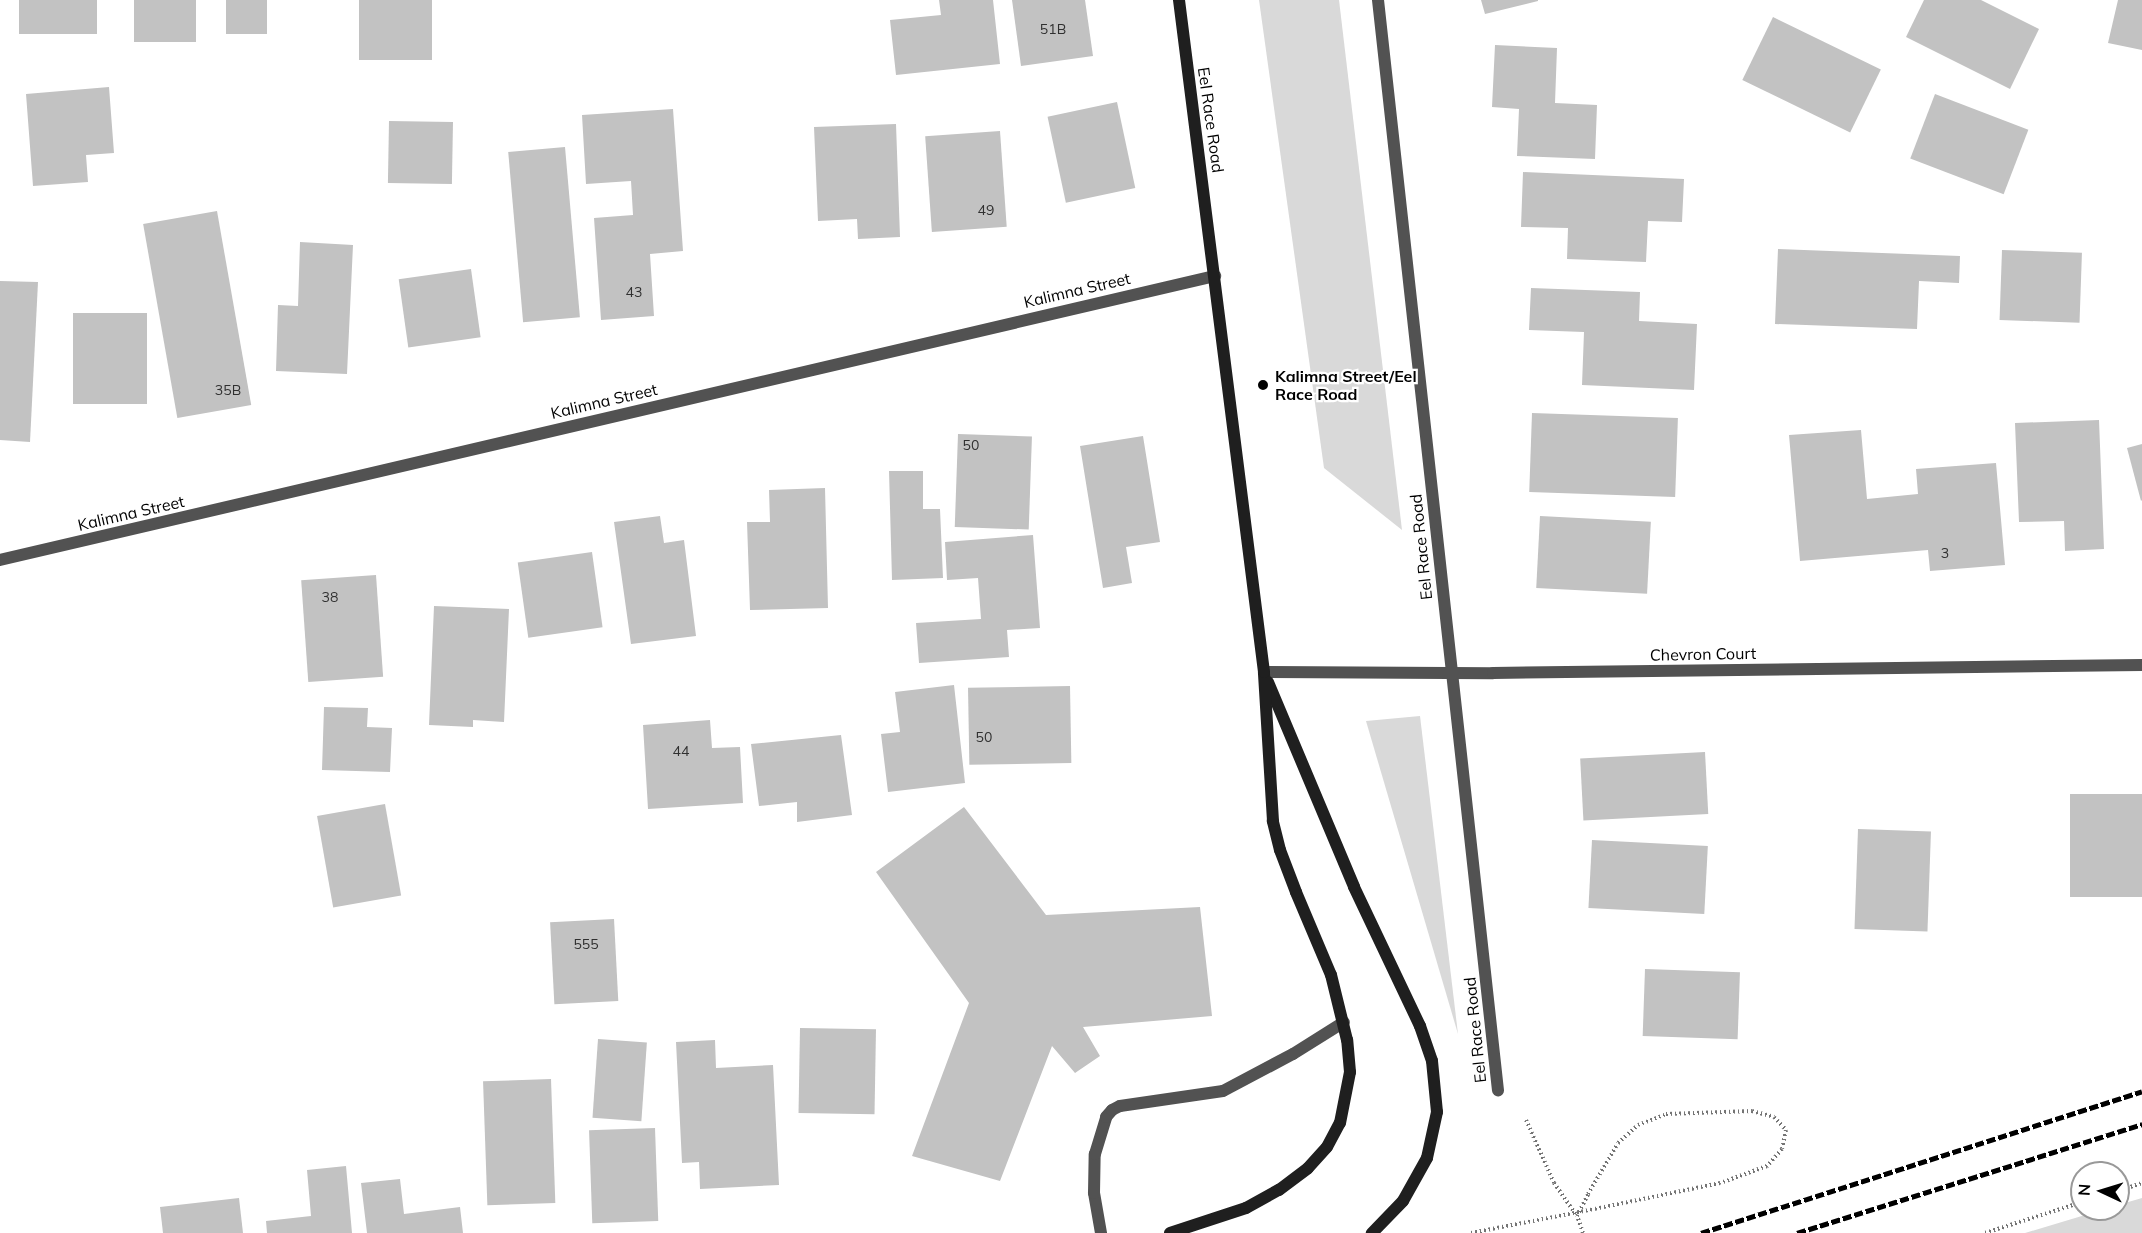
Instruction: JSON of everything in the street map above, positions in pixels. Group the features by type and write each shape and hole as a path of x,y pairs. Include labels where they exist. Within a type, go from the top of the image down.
{"street":[{"name":"Eel Race Road","path":"1170,1233 1222,1217 1267,1197 1308,1168 1334,1135 1344,1110 1350,1072 1344,1022 1331,975 1296,892 1276,835 1271,795 1264,672 1179,0"},
{"name":"Eel Race Road","path":"1378,0 1498,1090"},
{"name":"Kalimna Street","path":"0,560 1215,276"},
{"name":"Chevron Court","path":"1264,672 1451,673 2142,666"},
{"name":"Eel Race Road","path":"1264,672 1354,887 1428,1049 1434,1074 1437,1112 1431,1146 1422,1170 1403,1201 1372,1233"},
{"path":"1101,1233 1094,1193 1095,1154 1106,1117 1112,1110 1120,1106 1223,1091 1293,1054 1344,1022"}],"path":[{"path":"1471,1233 1594,1209 1719,1183 1767,1166 1782,1149 1786,1130 1774,1117 1752,1111 1683,1112 1652,1118 1628,1131 1618,1143 1577,1216"},
{"path":"1526,1119 1554,1183 1577,1216 1583,1233"},
{"path":"1985,1233 2070,1206"}],"shaded area":[{"path":"1259,0 1339,0 1402,530 1324,468"},
{"path":"1420,716 1458,1034 1366,721"},
{"path":"2142,1198 2142,1233 2025,1233 2070,1220 2130,1221 2130,1202"}],"building":[{"path":"19,0 97,0 97,34 19,34"},
{"path":"134,0 196,0 196,42 134,42"},
{"path":"226,0 267,0 267,34 226,34"},
{"path":"359,0 432,0 432,60 359,60"},
{"path":"939,0 993,0 1000,64 896,75 890,20 941,15"},
{"path":"1012,0 1085,0 1093,56 1021,66"},
{"path":"1481,0 1538,0 1538,1 1485,14"},
{"path":"1924,0 1981,0 2039,29 2010,89 1906,37"},
{"path":"2118,0 2142,0 2142,50 2108,43"},
{"path":"1773,17 1881,70 1850,133 1742,80"},
{"path":"1495,45 1557,48 1555,103 1597,105 1595,159 1517,156 1519,109 1492,107"},
{"path":"109,87 114,153 86,155 88,182 33,186 26,94"},
{"path":"1935,94 2028,130 2004,194 1910,158"},
{"path":"1117,102 1135,188 1066,203 1048,117"},
{"path":"673,109 683,251 650,254 654,316 601,320 594,218 633,215 631,181 586,184 582,115"},
{"path":"389,121 453,122 452,184 388,183"},
{"path":"896,124 900,237 858,239 857,219 818,221 814,127"},
{"path":"1000,131 1007,227 932,232 925,136"},
{"path":"565,147 580,317 523,322 508,152"},
{"path":"1523,172 1684,179 1682,222 1648,221 1646,262 1567,259 1568,228 1521,227"},
{"path":"217,211 251,405 177,418 143,224"},
{"path":"300,242 353,245 347,374 276,371 278,305 298,306"},
{"path":"1778,249 1960,256 1959,283 1919,281 1917,329 1775,324"},
{"path":"2002,250 2082,253 2080,323 2000,320"},
{"path":"471,269 481,337 408,347 399,279"},
{"path":"0,281 38,282 30,442 0,440"},
{"path":"1531,288 1640,292 1639,321 1697,324 1694,390 1582,385 1584,332 1529,330"},
{"path":"73,313 147,313 147,404 73,404"},
{"path":"1532,413 1678,418 1675,497 1529,492"},
{"path":"2099,420 2104,549 2065,551 2064,521 2019,522 2015,423"},
{"path":"1861,430 1867,499 1918,494 1916,469 1996,463 2005,565 1930,571 1928,550 1800,561 1789,435"},
{"path":"958,434 1032,437 1029,530 955,527"},
{"path":"1143,436 1160,542 1126,547 1132,583 1103,588 1080,446"},
{"path":"2142,444 2142,500 2141,501 2127,448"},
{"path":"889,471 923,471 923,509 940,509 943,578 892,580"},
{"path":"825,488 828,608 750,610 747,522 770,522 769,490"},
{"path":"660,516 664,543 684,540 696,636 631,644 614,522"},
{"path":"1540,516 1651,522 1647,594 1536,588"},
{"path":"1033,535 1040,628 1007,630 1009,657 919,663 916,623 981,619 978,578 947,580 945,542"},
{"path":"592,552 603,627 528,638 518,562"},
{"path":"376,575 383,677 308,682 301,580"},
{"path":"434,606 509,609 504,722 473,720 473,727 429,725"},
{"path":"954,685 965,783 888,792 881,734 900,732 895,692"},
{"path":"1070,686 1071,763 969,765 968,688"},
{"path":"324,707 368,708 367,727 392,728 390,772 322,770"},
{"path":"710,720 712,748 740,747 743,803 648,809 643,725"},
{"path":"841,735 852,815 797,822 797,802 759,806 751,744"},
{"path":"1705,752 1708,814 1583,820 1580,759"},
{"path":"2070,794 2142,794 2142,897 2070,897"},
{"path":"385,804 401,896 333,908 317,816"},
{"path":"964,807 1046,915 1200,907 1212,1016 1083,1027 1100,1056 1075,1073 1052,1046 1000,1181 912,1156 969,1003 876,872"},
{"path":"1858,829 1931,832 1927,931 1855,929"},
{"path":"1592,840 1708,846 1704,914 1588,908"},
{"path":"614,919 618,1001 554,1004 550,922"},
{"path":"1645,969 1740,972 1738,1039 1643,1036"},
{"path":"800,1028 876,1029 875,1114 799,1113"},
{"path":"598,1039 647,1042 641,1121 592,1118"},
{"path":"715,1040 716,1068 773,1065 779,1185 700,1189 699,1162 682,1163 676,1042"},
{"path":"551,1079 555,1203 487,1205 483,1081"},
{"path":"655,1128 658,1221 592,1223 589,1130"},
{"path":"346,1166 352,1233 267,1233 266,1221 311,1216 307,1170"},
{"path":"400,1179 404,1214 460,1207 463,1233 367,1233 361,1183"},
{"path":"239,1198 243,1233 163,1233 160,1207"}],"railway":[{"path":"1701,1233 2142,1091"},
{"path":"1797,1233 2142,1124"}],"place":[{"name":"Kalimna Street/Eel Race Road","path":"1263,385"}]}
